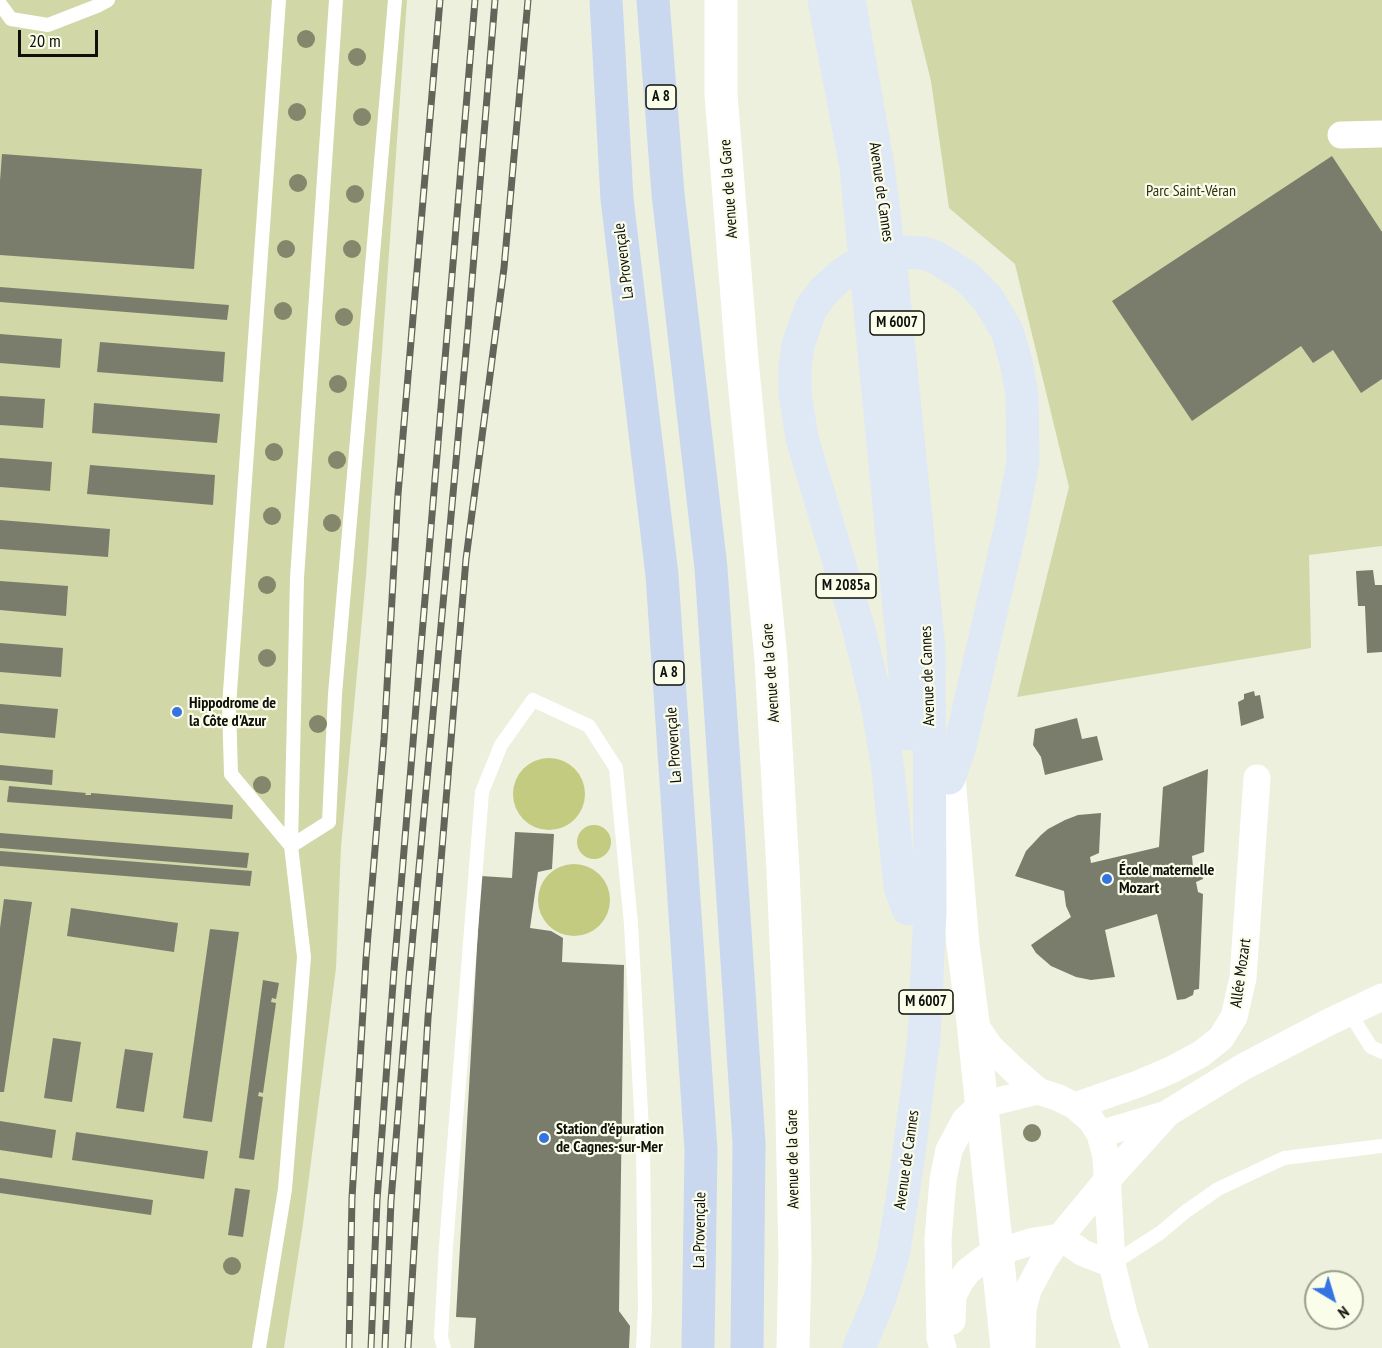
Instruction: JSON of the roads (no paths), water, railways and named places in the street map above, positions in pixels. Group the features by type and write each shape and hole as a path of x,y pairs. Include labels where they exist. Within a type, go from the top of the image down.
{"highway":[{"name":"La Provençale","path":"606,0 617,200 663,576 701,1150 698,1348"},
{"name":"A 8","path":"653,0 668,194 711,568 749,1143 747,1348"},
{"path":"668,194 670,0"}],"main road":[{"name":"Avenue de la Gare","path":"720,0 722,94 742,360 771,659 783,859 791,1065 795,1258 794,1348"},
{"name":"Avenue de Cannes","path":"824,0 856,167 903,648 913,796 912,884 908,909 895,1119 869,1277 855,1323 844,1348"},
{"name":"Avenue de Cannes","path":"849,0 876,154 892,279 929,649 930,911 924,1038 893,1255 880,1299 859,1348"},
{"name":"M 2085a","path":"908,909 900,886 888,770 877,704 859,630 802,438 795,393 795,368 804,324 811,308 823,291 853,267 878,256 896,252 924,253 952,266 967,277 988,299 1007,331 1022,394 1023,461 1010,530 960,746 949,778 963,945 1007,1348"},
{"path":"929,649 949,778"}],"street":[{"path":"1341,135 1382,134"},
{"name":"Allée Mozart","path":"1076,1106 1155,1077 1201,1054 1221,1038 1234,1017 1243,978 1257,778"},
{"path":"1100,1134 1168,1113 1243,1067 1382,997"},
{"path":"973,1022 990,1047 1038,1091 1076,1106 1091,1120 1100,1134 1106,1157 1112,1264 1135,1348"},
{"path":"943,1348 940,1338 938,1239 943,1180 949,1150 965,1120 981,1105 1038,1091"},
{"path":"1022,1348 1023,1309 1028,1290 1060,1237 1108,1179 1168,1113"},
{"path":"958,1348 952,1328 953,1296 968,1271 985,1258 1034,1241 1060,1237 1083,1253 1112,1264"}],"lane":[{"path":"0,4 11,19 48,25 108,0"},
{"path":"279,0 229,706 231,774 291,846"},
{"path":"259,1348 285,1189 304,957 291,846 297,578 336,0"},
{"path":"291,846 329,822 336,682 396,0"},
{"path":"444,1348 441,1337 446,1246 482,792 501,745 533,700 589,726 616,768 631,924 641,1105 645,1309 643,1348"},
{"path":"1349,1012 1371,1047 1382,1052"},
{"path":"1112,1264 1160,1233 1218,1189 1284,1158 1382,1146"}],"railway":[{"path":"349,1348 352,1198 366,959 384,739 398,494 440,0"},
{"path":"371,1348 377,1200 394,970 475,0"},
{"path":"385,1348 391,1201 409,978 468,329 495,0"},
{"path":"408,1348 428,1018 466,559 504,268 528,0"}],"place":[{"name":"Hippodrome de la Côte d'Azur","path":"177,712"},
{"name":"École maternelle Mozart","path":"1107,879"},
{"name":"Station d’épuration de Cagnes-sur-Mer","path":"544,1138"}],"park label":[{"name":"Parc Saint-Véran","path":"1191,191"}]}
